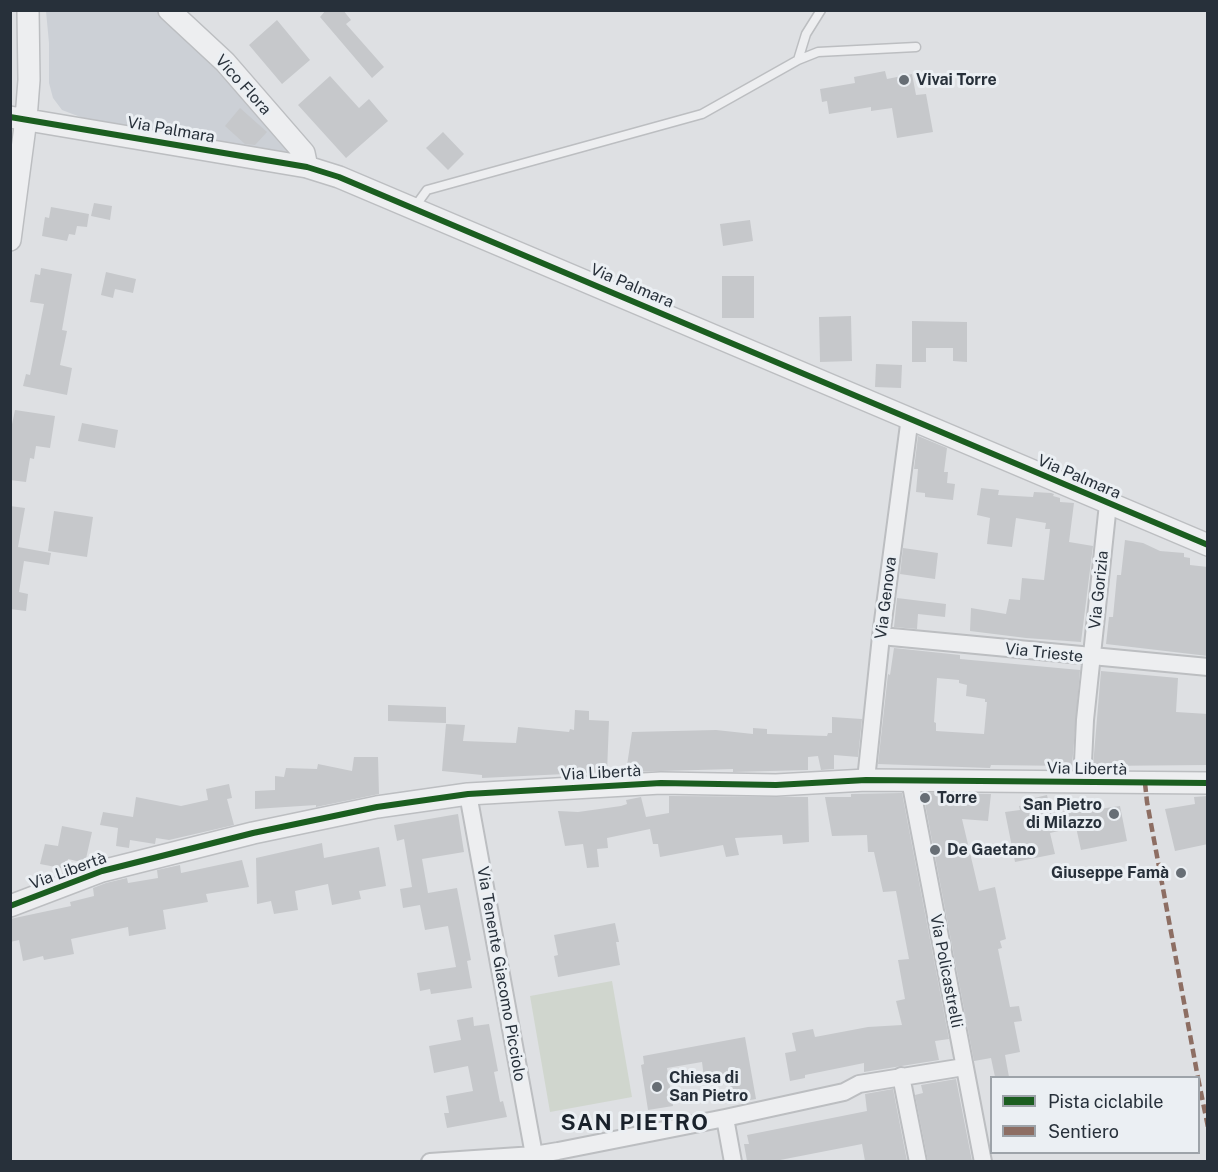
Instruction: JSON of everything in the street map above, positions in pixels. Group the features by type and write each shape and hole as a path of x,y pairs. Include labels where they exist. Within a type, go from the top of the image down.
{"street":[{"path":"10,240 18,118 29,71 28,10"},
{"name":"Vico Flora","path":"169,10 232,70 304,153 307,166"},
{"name":"Via Palmara","path":"18,118 307,166 339,177 1208,545"},
{"name":"Via Genova","path":"866,780 881,636 910,417"},
{"name":"Via Gorizia","path":"1082,783 1085,720 1108,504"},
{"name":"Via Trieste","path":"881,636 1208,668"},
{"name":"Via Libertà","path":"10,906 102,871 253,833 377,807 468,794 661,783 776,785 910,780 1208,783"},
{"name":"Via Policastrelli","path":"910,780 983,1161"},
{"name":"Via Tenente Giacomo Picciolo","path":"468,794 534,1155"},
{"path":"430,1161 534,1155 725,1118 844,1092 859,1084 964,1066"},
{"path":"901,1076 918,1161"},
{"path":"725,1118 733,1161"}],"lane":[{"path":"798,60 806,34 822,10"},
{"path":"414,208 427,190 702,114 798,60 818,52 916,47"}],"shaded area":[{"path":"46,11 160,11 221,68 294,151 292,156 91,121 62,110 53,98 49,83"},
{"path":"612,981 632,1097 550,1112 530,996"}],"building":[{"path":"326,10 343,10 351,20 346,24 384,67 372,78 320,17"},
{"path":"277,20 310,60 282,84 249,45"},
{"path":"885,71 887,79 912,74 916,95 926,94 933,132 897,138 892,108 871,111 871,107 829,114 827,101 822,102 820,89 855,83 854,77"},
{"path":"330,76 359,108 369,99 388,121 346,158 298,105"},
{"path":"240,108 267,132 255,145 245,144 225,126"},
{"path":"443,132 464,154 448,170 426,148"},
{"path":"94,203 112,206 110,220 91,216"},
{"path":"51,207 89,214 87,227 77,226 75,235 69,234 67,241 42,236 45,217 49,218"},
{"path":"750,220 753,241 723,246 720,224"},
{"path":"41,268 72,274 62,330 67,331 60,365 72,368 67,395 23,386 26,374 30,375 44,304 30,302 35,274 40,275"},
{"path":"106,272 136,279 133,293 115,289 113,298 101,295"},
{"path":"722,276 754,276 754,318 722,318"},
{"path":"851,316 852,361 820,362 819,317"},
{"path":"912,321 967,322 967,362 953,361 953,348 926,348 926,362 912,362"},
{"path":"876,364 902,365 901,388 875,387"},
{"path":"15,410 55,416 50,448 36,446 34,459 30,458 26,482 10,480 10,434"},
{"path":"82,423 118,430 115,448 78,441"},
{"path":"918,436 947,448 944,472 948,472 947,483 955,484 953,500 925,497 925,493 916,492 918,469 914,469"},
{"path":"981,488 999,490 998,495 1033,497 1034,492 1051,493 1060,498 1060,502 1074,503 1069,542 1093,546 1081,642 970,631 971,608 1006,614 1009,599 1020,600 1022,578 1044,580 1050,529 1045,529 1046,523 1016,518 1012,547 987,544 990,518 977,515"},
{"path":"10,506 25,508 18,547 51,553 49,565 24,561 19,592 28,594 26,611 10,609"},
{"path":"54,511 93,517 87,557 48,551"},
{"path":"1125,540 1143,543 1160,551 1184,553 1184,557 1190,558 1190,565 1208,567 1208,656 1106,644 1109,617 1113,617 1117,575 1121,575"},
{"path":"903,548 938,553 935,579 900,574"},
{"path":"897,598 946,604 945,617 918,614 917,629 894,627"},
{"path":"894,648 960,655 960,659 1080,670 1072,766 991,765 990,768 878,764 888,674 890,675","holes":["937,678 959,680 959,683 967,685 966,696 985,699 987,702 984,734 936,731 934,722"]},
{"path":"1101,671 1178,678 1176,712 1208,714 1208,765 1093,766"},
{"path":"388,705 446,707 446,723 388,721"},
{"path":"575,710 589,711 589,720 609,721 607,772 482,778 482,775 442,771 446,724 465,725 463,741 516,743 518,727 569,732 570,729 574,730"},
{"path":"832,717 862,719 858,757 834,755 834,769 821,770 818,756 808,757 808,770 733,772 733,769 626,772 632,732 716,730 753,734 753,728 767,729 767,734 827,736 828,733 832,733"},
{"path":"354,757 378,757 379,794 316,807 316,805 255,809 255,791 275,790 275,776 284,777 286,768 317,769 318,764 352,771"},
{"path":"229,784 232,798 227,799 234,825 169,840 156,838 155,844 130,840 129,848 116,846 118,828 100,825 103,812 133,817 136,797 181,806 208,800 206,789"},
{"path":"902,793 949,1039 935,1041 939,1060 864,1072 864,1063 805,1075 805,1078 790,1081 785,1053 796,1051 792,1033 813,1029 815,1037 868,1027 902,1025 896,1001 905,999 898,960 909,959 896,891 883,892 874,852 868,852 867,835 832,836 825,797"},
{"path":"923,793 991,794 988,821 962,819 979,891 995,887 1006,939 1000,941 1002,948 998,949 1010,1007 1019,1006 1022,1021 1014,1022 1020,1052 1005,1055 1009,1076 995,1076 991,1058 974,1061"},
{"path":"1047,795 1051,814 1086,807 1086,811 1120,806 1127,841 1081,850 1076,827 1050,833 1055,854 1015,862 1005,812 1020,810 1019,806 1031,803 1030,799"},
{"path":"669,796 808,797 809,842 783,844 782,835 735,838 739,855 726,857 723,845 660,857 658,844 653,844 650,829 607,838 608,848 597,849 599,867 587,868 583,844 565,846 558,811 578,812 621,806 627,804 626,800 641,797 646,817 669,813"},
{"path":"1208,796 1208,844 1175,851 1165,809 1195,804 1194,797"},
{"path":"458,814 464,852 422,859 428,893 457,888 471,960 467,961 472,988 431,994 430,989 420,991 417,973 456,967 448,926 425,930 420,905 403,908 400,889 412,887 404,839 397,841 394,825"},
{"path":"62,826 92,832 85,863 68,859 66,869 40,864 45,844 58,846"},
{"path":"322,843 324,858 379,847 386,886 359,891 361,899 332,905 328,884 295,891 298,910 274,914 271,901 257,904 256,858"},
{"path":"242,860 249,887 206,894 208,902 163,910 166,929 129,936 128,927 71,939 74,954 44,960 43,956 23,961 19,940 10,942 10,919 71,906 70,902 94,896 93,888 106,883 127,878 128,883 158,878 157,870 180,865 181,873"},
{"path":"615,923 620,965 558,977 554,956 558,955 554,935"},
{"path":"473,1017 474,1026 489,1024 498,1071 494,1072 500,1102 503,1101 507,1117 447,1128 444,1113 449,1113 446,1096 473,1091 468,1066 434,1073 429,1046 461,1040 457,1020"},
{"path":"745,1037 756,1099 733,1103 728,1074 704,1078 702,1062 667,1068 673,1106 648,1110 641,1065 644,1064 643,1056"},
{"path":"956,1079 972,1161 928,1161 915,1095 923,1093 921,1085"},
{"path":"893,1089 907,1161 865,1161 862,1144 775,1161 747,1161 744,1144 749,1144 747,1135 867,1111 865,1094"}],"marked path":[{"path":"1145,783 1198,1076"},
{"path":"1200,1088 1208,1127"}],"cycle path":[{"path":"10,117 307,167 339,177 1208,545"},
{"path":"10,906 102,871 253,833 377,807 468,794 661,783 776,785 866,780 1208,783"}],"place":[{"name":"Vivai Torre","path":"904,80"},
{"name":"Torre","path":"925,798"},
{"name":"San Pietro di Milazzo","path":"1114,814"},
{"name":"De Gaetano","path":"935,850"},
{"name":"Giuseppe Famà","path":"1181,873"},
{"name":"Chiesa di San Pietro","path":"657,1087"}],"district":[{"name":"SAN PIETRO","path":"635,1123"}]}
